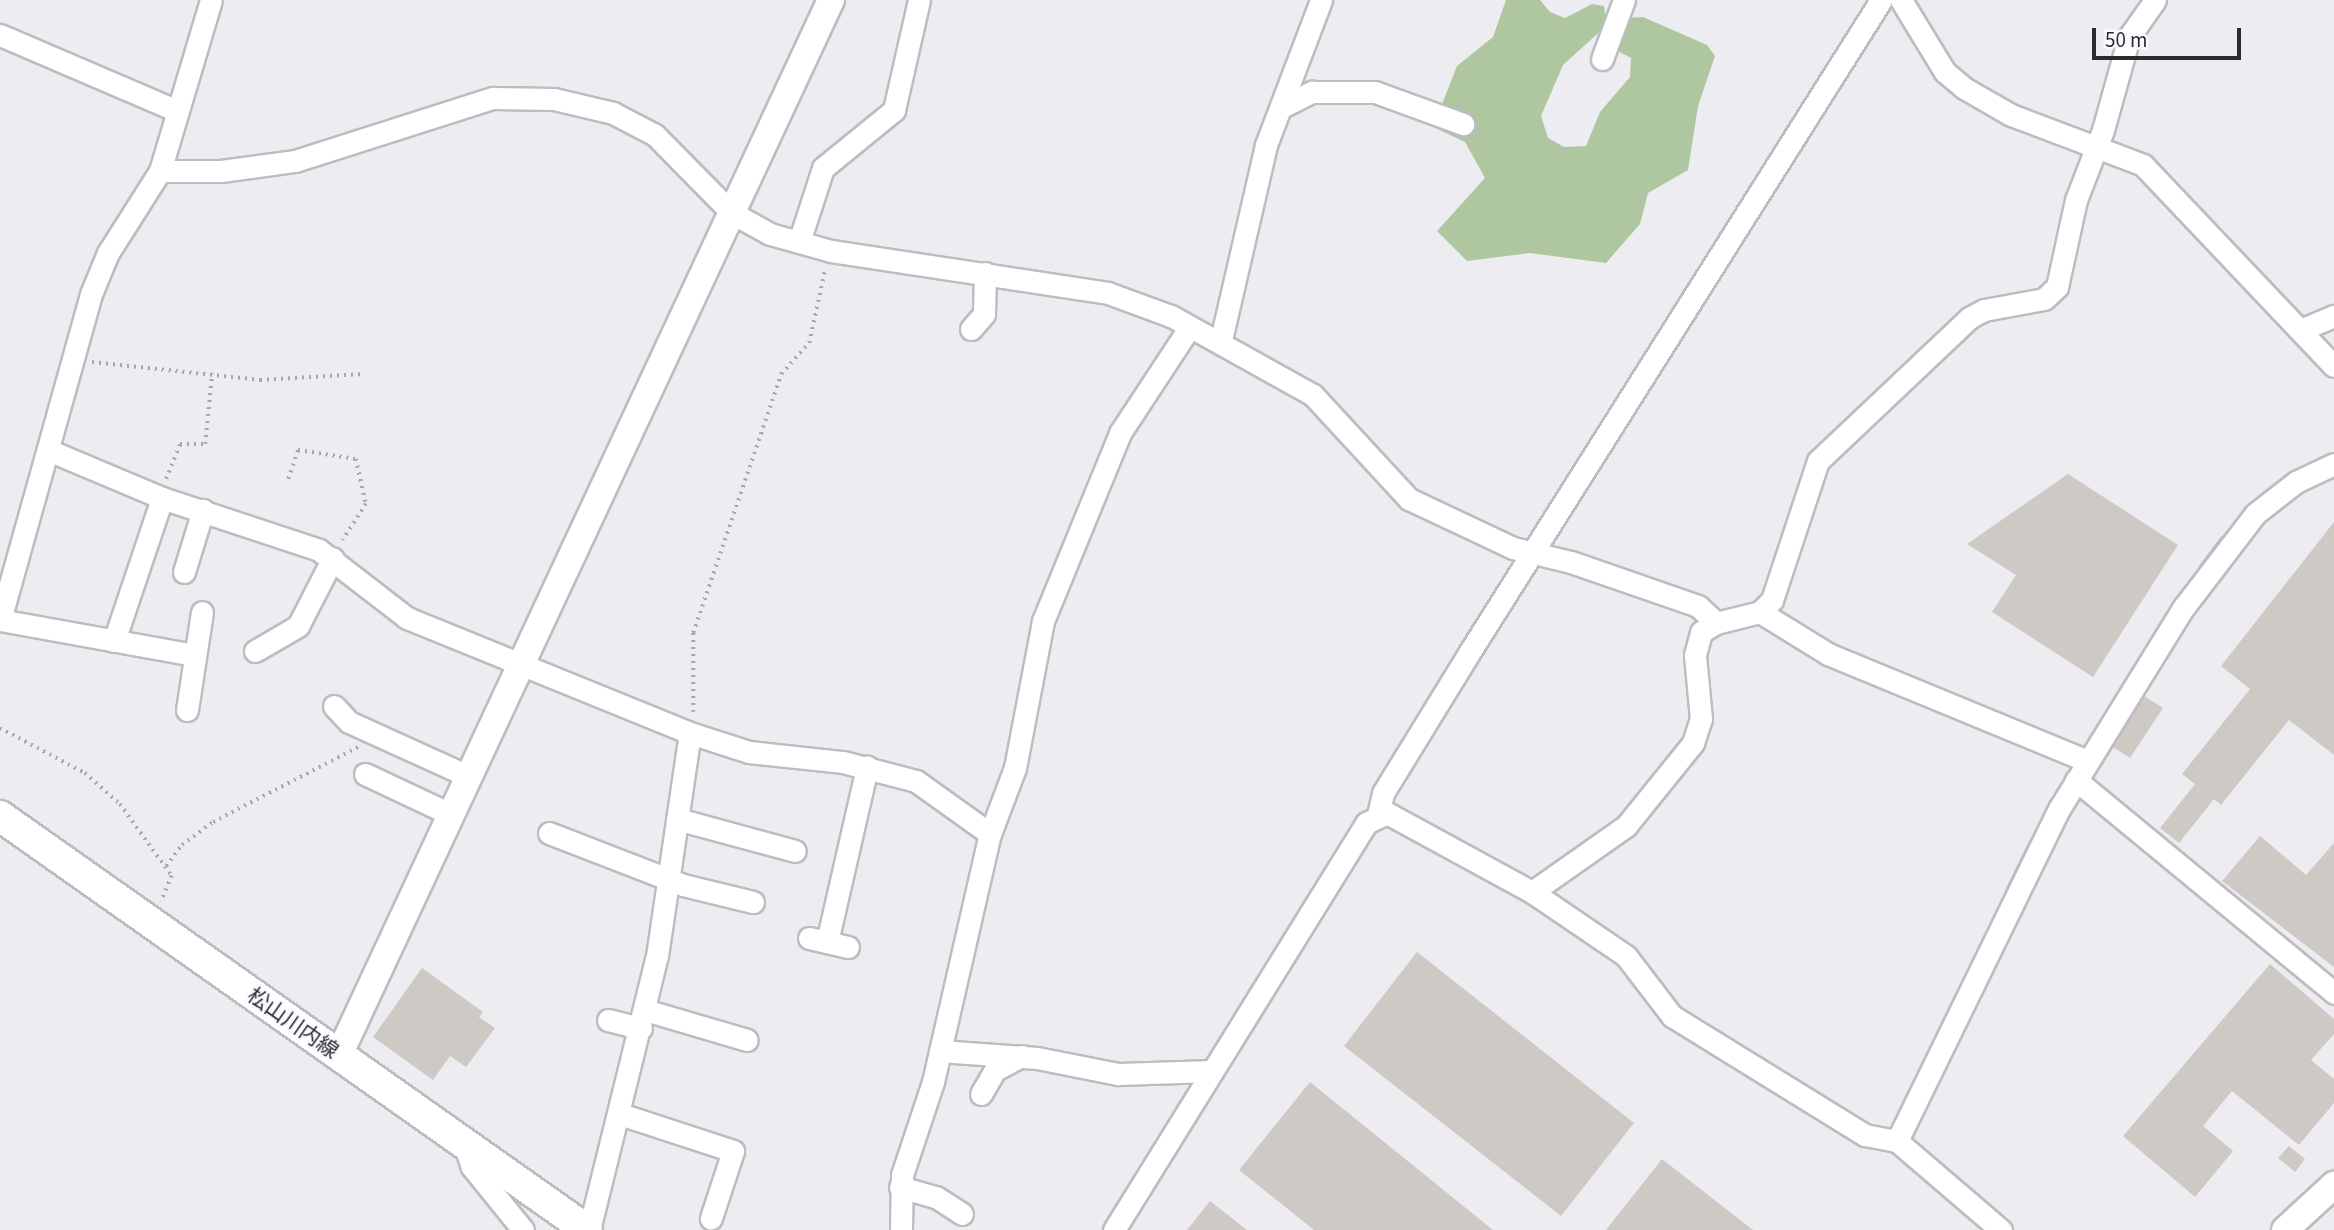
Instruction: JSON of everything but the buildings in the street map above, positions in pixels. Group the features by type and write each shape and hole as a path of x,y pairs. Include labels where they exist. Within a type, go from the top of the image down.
{"main road":[{"name":"松山川内線","path":"0,816 465,1146 588,1230"}],"street":[{"path":"195,655 0,620 100,270 160,171 211,0"},
{"path":"339,1055 831,0"},
{"path":"799,242 823,168 894,110 919,0"},
{"path":"1221,340 1249,203 1321,0"},
{"path":"1602,59 1623,0"},
{"path":"1378,815 1383,793 1881,0"},
{"path":"1901,0 1952,80 2011,115 2097,145 2143,165 2303,329 2334,366"},
{"path":"1532,892 1626,826 1693,743 1701,719 1696,642 1716,623 1760,612 1776,592 1818,461 1969,318 1984,310 2044,299 2057,287 2076,200 2097,145 2129,37 2155,0"},
{"path":"0,35 177,110"},
{"path":"1282,107 1312,92 1375,92 1462,124"},
{"path":"160,171 221,171 295,161 466,104 554,99 631,119 655,135 732,214 799,242 831,251 1108,293 1153,307 1189,328 1221,340 1313,394 1409,499 1494,541 1698,606 1716,623"},
{"path":"971,329 984,314 985,273"},
{"path":"2303,329 2334,316"},
{"path":"901,1230 900,1187 942,1052 990,834 1015,768 1043,621 1120,433 1189,328"},
{"path":"48,450 162,498 203,510 334,558 407,618 690,733 767,756 867,767 937,792 990,834"},
{"path":"1897,1141 2087,761 2235,535 2277,496 2334,464"},
{"path":"114,642 162,498"},
{"path":"184,572 203,510"},
{"path":"255,651 298,626 334,558"},
{"path":"187,710 202,612"},
{"path":"1760,612 1828,654 2087,761"},
{"path":"334,706 349,722 470,776"},
{"path":"588,1230 643,1019 669,880 690,733"},
{"path":"828,942 867,767"},
{"path":"365,774 452,815"},
{"path":"2076,780 2334,993"},
{"path":"1114,1230 1366,823 1378,815 1400,816 1532,892 1626,956 1672,1016 1865,1135 1897,1141 2001,1230"},
{"path":"677,819 795,851"},
{"path":"549,833 669,880 753,902"},
{"path":"608,1020 643,1019 747,1040"},
{"path":"942,1052 1021,1056 1118,1074 1212,1071"},
{"path":"981,1094 995,1070 1021,1056"},
{"path":"620,1114 733,1152 711,1218"},
{"path":"465,1146 472,1167 523,1230"},
{"path":"2285,1230 2334,1185"},
{"path":"900,1187 936,1197 962,1214"}],"path":[{"path":"690,733 695,626 781,374 809,343 831,251"},
{"path":"74,358 260,380 362,374"},
{"path":"162,498 174,451 188,442 205,444 212,373"},
{"path":"288,479 294,457 305,449 349,454 359,463 366,504 334,558"},
{"path":"0,728 59,757 104,787 166,866 172,885 146,919"},
{"path":"166,866 182,845 213,822 322,770 374,733"}],"green space":[{"path":"1506,0 1540,0 1550,12 1565,18 1592,4 1604,6 1607,25 1563,65 1541,116 1548,138 1564,147 1586,146 1600,112 1630,77 1631,58 1612,48 1625,18 1643,17 1707,45 1715,56 1698,106 1688,170 1648,193 1640,224 1606,263 1530,253 1467,261 1437,231 1485,178 1465,142 1433,127 1457,66 1493,37"}],"waterway":[{"path":"2202,567 2223,539"},
{"path":"2009,889 2032,842"}]}
